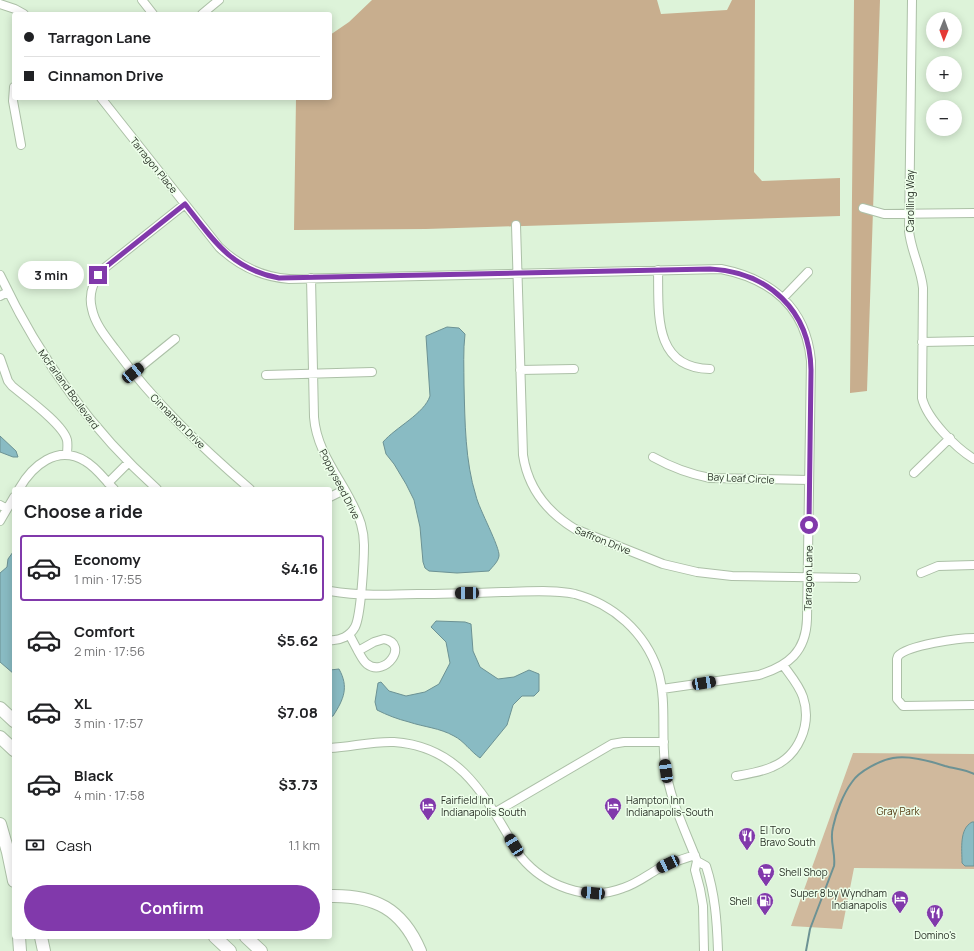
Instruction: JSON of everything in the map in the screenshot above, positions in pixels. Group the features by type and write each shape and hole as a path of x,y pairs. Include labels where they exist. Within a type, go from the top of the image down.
{"highway":[{"path":"0,708 12,719"},
{"path":"0,737 12,748"},
{"path":"0,824 12,871"},
{"path":"332,896 350,896 367,899 381,904 394,913 407,926 420,951"},
{"path":"19,939 20,951"},
{"path":"41,939 44,951"},
{"path":"209,939 222,944"},
{"path":"248,939 261,951"}],"street":[{"path":"142,0 151,12"},
{"path":"204,12 219,0"},
{"name":"Carolling Way","path":"912,0 909,231 922,285 922,392 924,404 930,416 964,453 974,459"},
{"path":"6,4 20,12"},
{"path":"13,100 21,145"},
{"name":"Tarragon Place","path":"103,100 221,249 246,268 267,276 279,278 518,273"},
{"name":"Cinnamon Drive","path":"185,204 102,270 95,280 92,288 91,304 95,318 133,373 184,429 248,487"},
{"path":"863,208 884,214 974,213"},
{"name":"Saffron Drive","path":"516,225 522,449 530,483 541,500 554,515 575,529 647,558 683,570 732,576 856,578"},
{"name":"Tarragon Lane","path":"518,273 710,269 735,272 759,281 774,290 790,307 800,322 806,335 810,352 808,577 807,619 805,634 798,650 783,665"},
{"path":"658,270 660,324 662,335 667,346 685,363 699,368 710,369"},
{"path":"783,298 808,272"},
{"name":"McFarland Boulevard","path":"0,275 40,349 69,392 103,434 155,487"},
{"name":"Poppyseed Drive","path":"311,278 314,416 318,440 357,515 362,531 364,546 358,620 355,627 349,634"},
{"path":"0,296 8,292"},
{"path":"133,373 175,339"},
{"path":"922,342 974,341"},
{"path":"0,358 8,381 12,386 48,415 65,434 67,443 66,455"},
{"path":"520,370 574,369"},
{"path":"266,375 372,372"},
{"path":"914,473 950,438"},
{"path":"20,487 29,474 40,463 51,457 66,455 84,460 91,465 112,487"},
{"name":"Bay Leaf Circle","path":"653,457 679,470 710,478 809,480"},
{"path":"108,483 129,462"},
{"path":"332,496 344,490"},
{"path":"0,521 4,507 12,499"},
{"path":"921,573 938,566 974,565"},
{"path":"332,591 377,595 567,593 597,602 612,610 634,629 653,658 659,675 662,689 664,762 669,788 696,858 695,870 703,906 704,951"},
{"path":"332,640 339,639 349,634 358,651"},
{"path":"974,638 955,639 909,649 901,653 897,659 897,699 901,704 910,706 974,705"},
{"path":"662,689 759,675 783,665 800,691 804,704 805,724 800,740 792,752 779,764 761,771 736,776"},
{"path":"332,748 392,742 420,747 436,753 469,776 480,790 521,857 527,864 552,883 567,889 593,893 621,889 637,883 668,864 696,858"},
{"path":"494,812 612,744 624,742 664,742"},
{"path":"696,858 706,866 713,889 717,919 718,951"}],"green space":[{"name":"Gray Park","path":"853,753 974,754 974,869 854,868 842,929 791,926"}],"shaded area":[{"path":"372,0 657,0 661,14 727,10 732,0 755,0 754,172 762,181 840,178 840,216 426,229 294,230 296,100 332,100 332,34 349,22"},
{"path":"854,0 880,0 867,391 850,393"}],"water":[{"path":"447,327 459,328 465,334 464,360 466,441 472,483 499,556 489,571 457,573 429,571 425,568 423,562 420,527 414,500 394,464 386,454 383,442 416,415 427,403 430,396 426,336"},
{"path":"0,436 16,451 18,457 13,457 0,452"},
{"path":"12,554 12,672 0,662 0,573 7,567 8,559"},
{"path":"436,621 465,622 471,624 473,651 480,667 498,679 514,677 529,670 539,674 539,691 534,696 522,696 513,705 507,725 480,758 458,738 449,733 400,720 377,710 375,702 378,683 381,682 389,691 406,696 425,692 439,684 450,663 446,642 431,627"},
{"path":"339,669 344,682 344,693 337,710 332,716 332,670"},
{"path":"972,822 974,822 974,866 965,866 962,863 962,840 965,829"}],"waterway":[{"path":"806,951 810,929 834,866 832,837 834,822 843,798 855,778 865,770 877,764 888,759 899,757 926,760 974,774"}],"place":[{"name":"Fairfield Inn Indianapolis South","path":"428,821"},
{"name":"Hampton Inn Indianapolis-South","path":"613,821"},
{"name":"El Toro Bravo South","path":"747,851"},
{"name":"Shell Shop","path":"766,887"},
{"name":"Super 8 by Wyndham Indianapolis","path":"900,914"},
{"name":"Shell","path":"765,916"},
{"name":"Domino's","path":"935,928"}],"route":[{"path":"98,275 102,270 185,204 221,249 237,262 251,270 267,276 279,278 289,279 710,269 740,273 769,287 785,300 796,314 808,341 811,361 809,525"}]}
